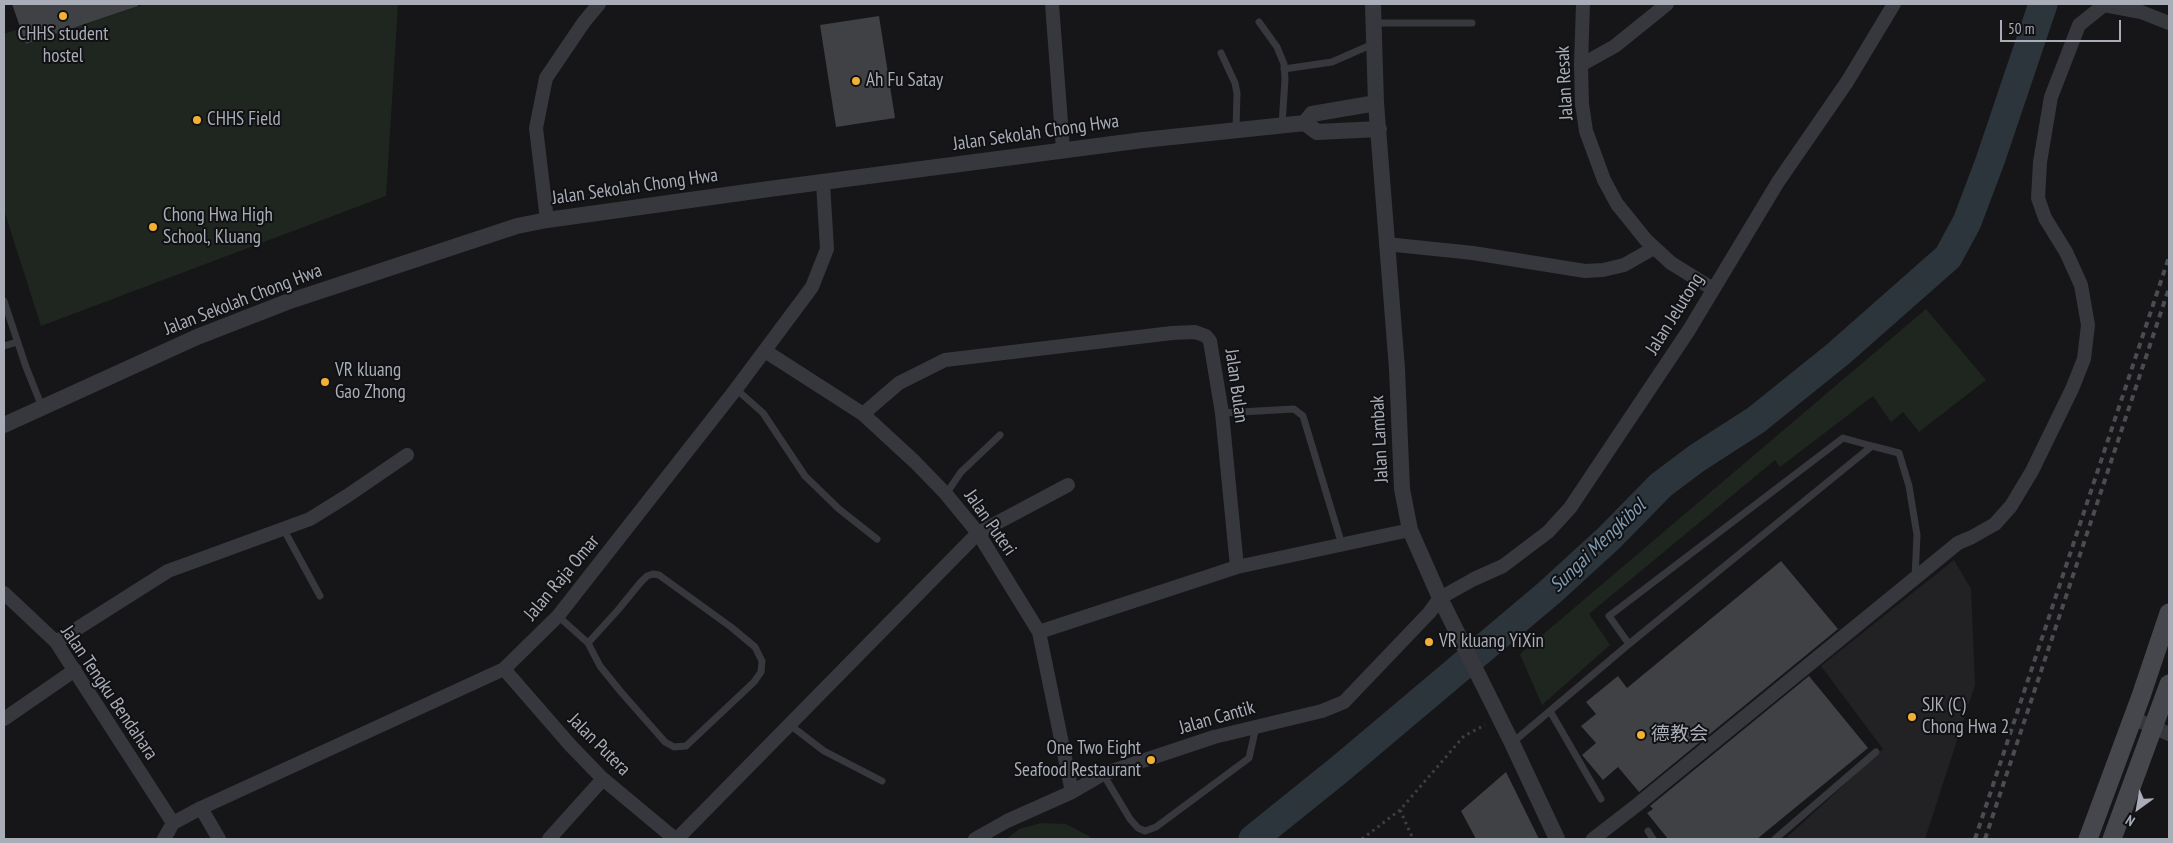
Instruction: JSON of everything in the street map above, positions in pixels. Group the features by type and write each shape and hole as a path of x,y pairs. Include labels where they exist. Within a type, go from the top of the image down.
{"main road":[{"path":"2088,839 2141,696 2169,613"},
{"path":"2112,839 2162,730 2169,684"}],"street":[{"path":"547,220 536,128 546,78 584,22 599,4"},
{"path":"1052,4 1063,149"},
{"name":"Jalan Lambak","path":"1374,4 1376,103 1397,369 1402,489 1410,530 1440,598 1512,743 1556,839"},
{"name":"Jalan Resak","path":"1583,4 1580,65 1582,104 1586,131 1594,158 1617,204 1637,231 1670,263 1713,289"},
{"path":"1580,65 1616,46 1668,4"},
{"name":"Jalan Jelutong","path":"1440,598 1474,579 1503,566 1548,532 1570,508 1689,330 1778,182 1846,82 1894,4"},
{"path":"1592,839 1637,805 1958,542 1972,537 1994,524 2010,506 2032,471 2060,416 2084,359 2088,325 2081,285 2066,252 2045,218 2038,198 2040,162 2051,97 2079,25 2104,5 2141,12 2169,23"},
{"name":"Jalan Sekolah Chong Hwa","path":"1305,123 1312,114 1376,103"},
{"name":"Jalan Sekolah Chong Hwa","path":"4,425 198,337 287,302 517,226 547,220 1063,149 1305,123 1317,132 1379,129"},
{"name":"Jalan Raja Omar","path":"173,822 504,669 558,616 736,389 812,286 827,250 823,183"},
{"path":"1386,244 1473,253 1585,272 1624,265 1654,248"},
{"name":"Jalan Bulan","path":"863,414 900,383 945,360 1172,333 1196,332 1206,336 1210,341 1222,413 1237,567"},
{"name":"Jalan Puteri","path":"765,351 863,414 915,462 946,494 978,534 1039,632 1072,792"},
{"path":"56,642 168,571 310,519 407,455"},
{"path":"676,839 978,534 1068,485"},
{"path":"1039,632 1237,567 1410,530"},
{"name":"Jalan Tengku Bendahara","path":"4,593 56,642 173,822"},
{"name":"Jalan Cantik","path":"975,839 1007,821 1072,792 1103,774 1214,737 1322,711 1344,702 1429,613 1440,598"},
{"name":"Jalan Putera","path":"504,669 570,746 603,779 676,839"},
{"path":"4,719 75,670"},
{"path":"2141,696 2166,705"},
{"path":"2133,718 2162,730"},
{"path":"548,839 603,779"},
{"path":"201,808 219,839"},
{"path":"164,839 173,822"}],"lane":[{"path":"1259,22 1277,47 1284,69 1282,126"},
{"path":"1374,23 1472,23"},
{"path":"1284,69 1332,62 1374,44"},
{"path":"1221,53 1235,83 1237,93 1236,130"},
{"path":"4,301 17,342 42,407"},
{"path":"4,346 17,342"},
{"path":"736,389 763,413 805,476 838,508 877,539"},
{"path":"1222,413 1294,409 1303,416 1342,545"},
{"path":"946,494 961,472 1000,435"},
{"path":"1629,644 1609,616 1843,438 1898,453 1909,486 1917,535 1915,579"},
{"path":"1512,743 1629,644 1872,446"},
{"path":"284,530 320,596"},
{"path":"558,616 588,643 600,666 621,692 665,742 674,747 686,746 754,682 761,672 762,661 756,647 731,627 654,574 647,576 640,583 588,643"},
{"path":"1550,711 1601,799"},
{"path":"790,725 824,751 882,781"},
{"path":"1103,774 1130,819 1138,828 1146,831 1156,827 1249,758 1256,726"},
{"path":"1775,839 1876,752"},
{"path":"1648,831 1653,839"}],"path":[{"path":"1362,839 1400,810 1464,736 1499,717"},
{"path":"1400,810 1413,839"}],"shaded area":[{"name":"CHHS Field","path":"145,4 398,4 386,196 41,326 4,210 4,34 21,28 26,44"},
{"path":"1926,309 1986,380 1919,432 1903,412 1891,422 1873,396 1780,467 1775,460 1589,614 1610,645 1542,705 1520,654"},
{"name":"SJK (C) Chong Hwa 2","path":"1954,560 1971,589 1975,685 1925,839 1785,839 1883,749 1821,666"},
{"path":"1041,823 1066,824 1089,836 1091,839 1007,839 1019,829"}],"building":[{"name":"CHHS student hostel","path":"12,4 138,4 138,6 26,44"},
{"path":"879,16 895,118 836,127 820,25"},
{"path":"1781,561 1838,629 1639,792 1618,767 1603,780 1582,755 1596,743 1581,726 1596,714 1586,702 1618,676 1627,688"},
{"path":"1809,676 1868,748 1757,839 1668,839 1647,813 1653,809 1650,806"},
{"path":"1506,772 1539,839 1476,839 1461,811"}],"waterway":[{"name":"Sungai Mengkibol","path":"1253,839 1340,769 1550,592 1609,538 1661,485 1697,458 1756,420 1838,354 1948,257 1967,222 1990,161 2043,4"}],"railway":[{"path":"1975,839 2169,257"},
{"path":"1985,839 2169,288"}],"place":[{"name":"CHHS student hostel","path":"63,16"},
{"name":"Ah Fu Satay","path":"856,81"},
{"name":"CHHS Field","path":"197,120"},
{"name":"Chong Hwa High School, Kluang","path":"153,227"},
{"name":"VR kluang Gao Zhong","path":"325,382"},
{"name":"VR kluang YiXin","path":"1429,642"},
{"name":"SJK (C) Chong Hwa 2","path":"1912,717"},
{"name":"德教会","path":"1641,735"},
{"name":"One Two Eight Seafood Restaurant","path":"1151,760"}]}
